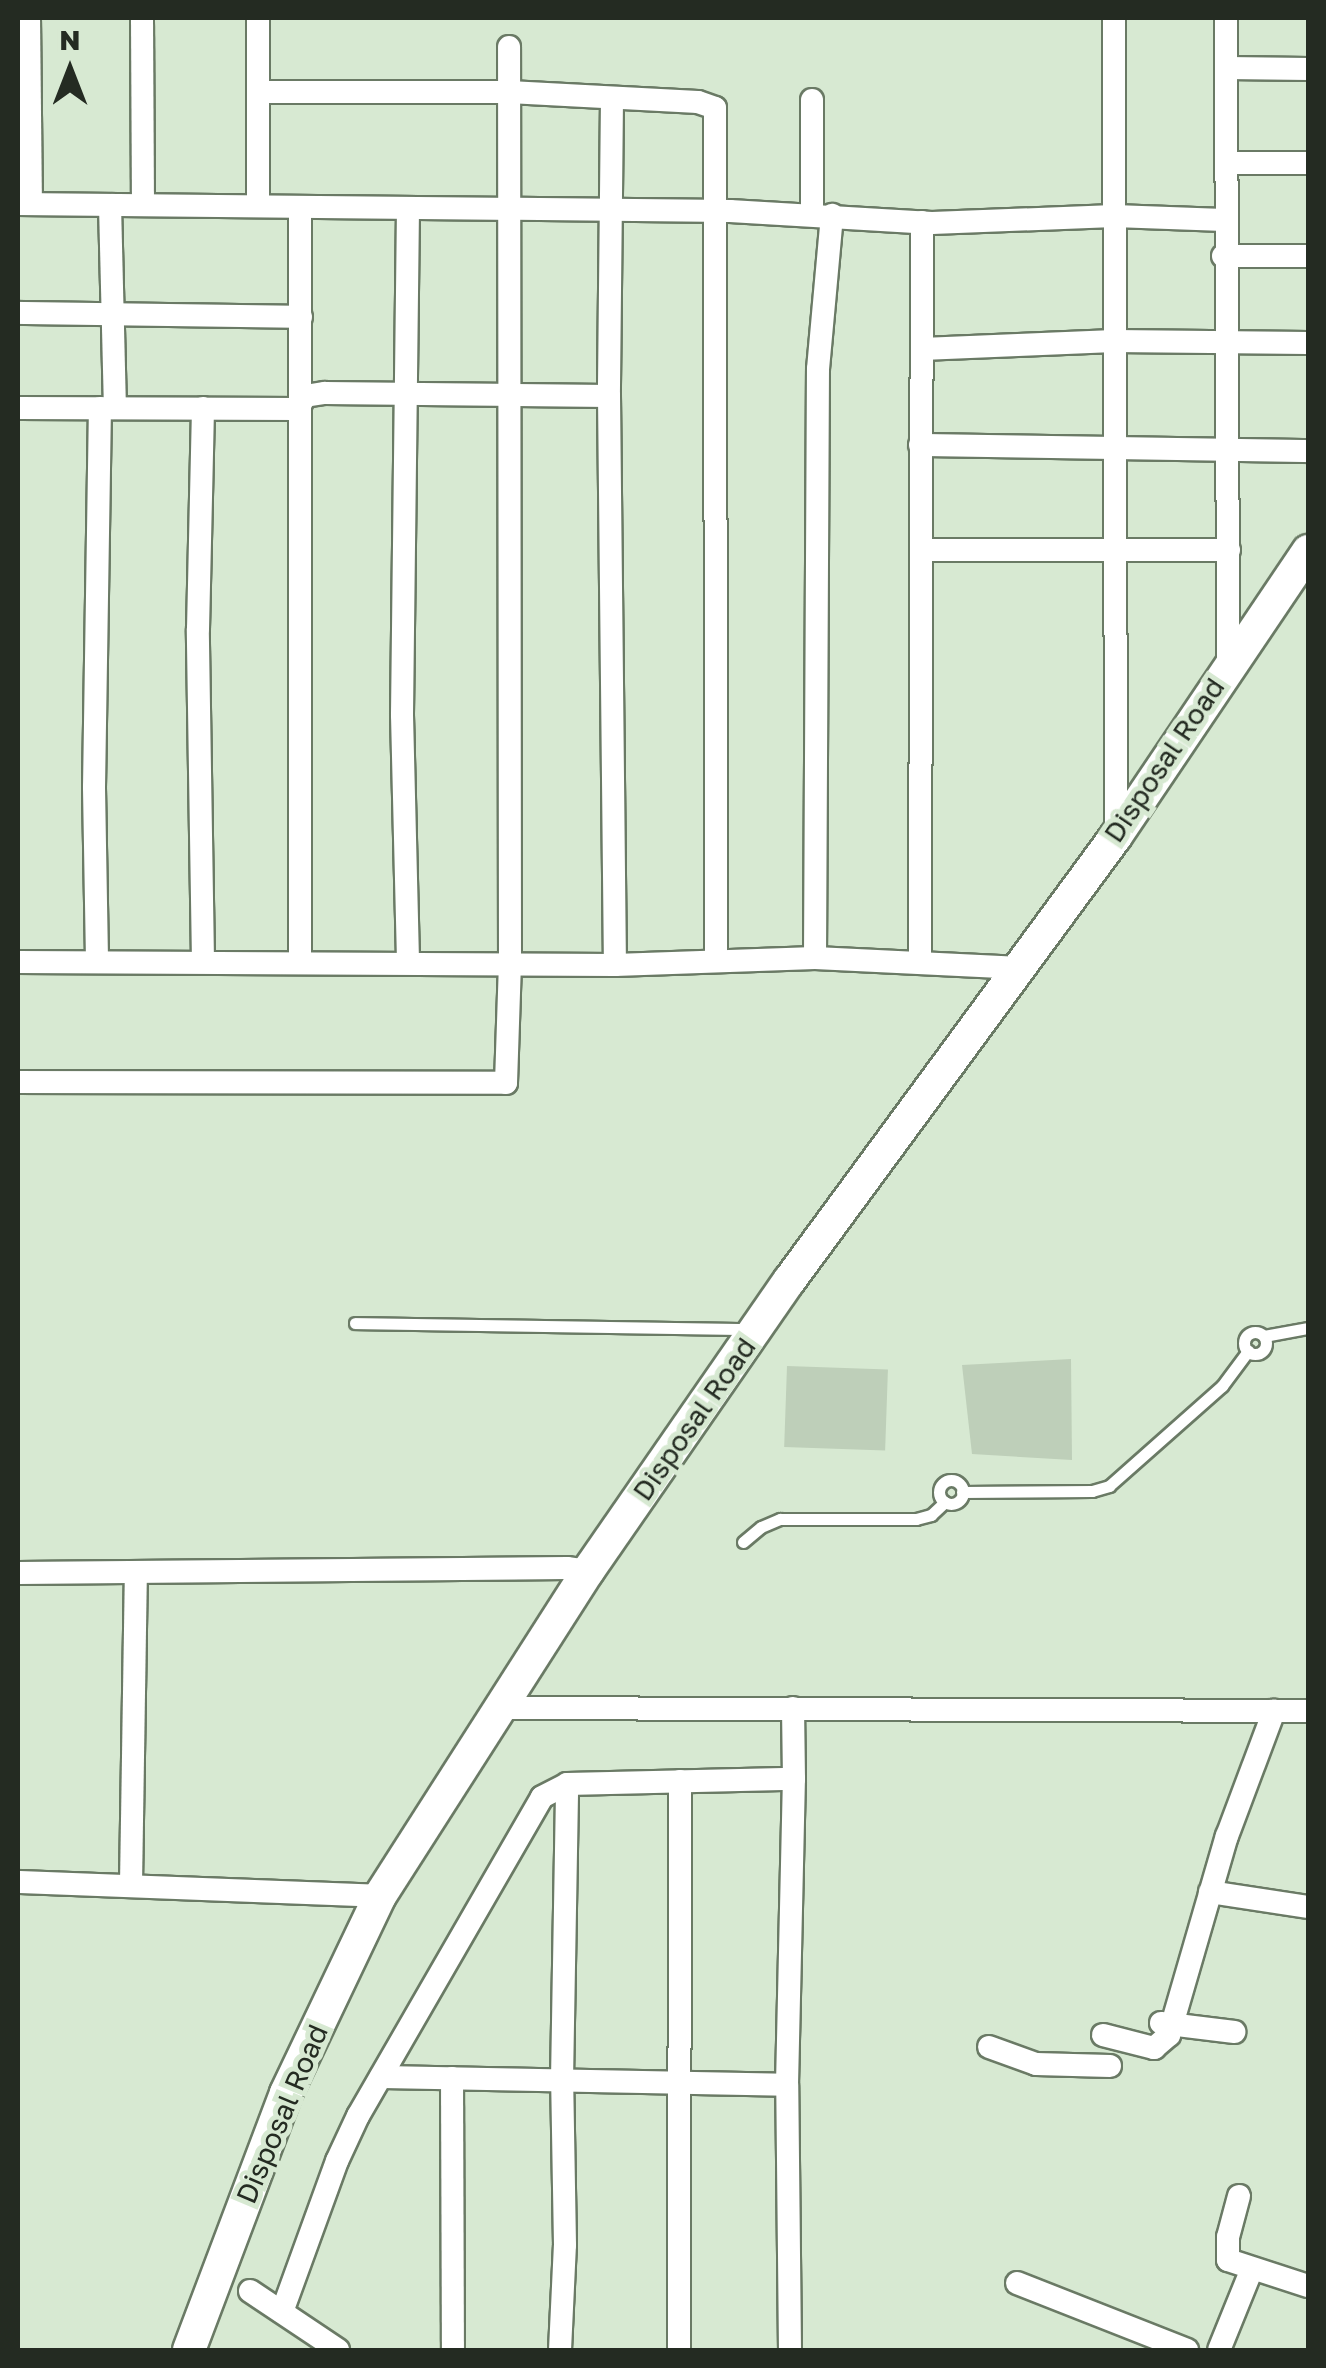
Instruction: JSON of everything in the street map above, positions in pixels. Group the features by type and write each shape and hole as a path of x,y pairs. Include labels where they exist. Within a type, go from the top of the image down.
{"street":[{"path":"29,18 24,204 714,210 922,222 1114,216 1224,220"},
{"path":"142,18 143,206"},
{"path":"258,18 258,206"},
{"path":"1114,18 1116,836"},
{"path":"1226,18 1228,663"},
{"path":"18,1082 499,1085 509,1076 509,47"},
{"path":"1227,68 1308,69"},
{"path":"258,92 509,92 712,104 716,119 716,960"},
{"path":"612,99 609,396 615,965"},
{"path":"812,100 822,214 815,958"},
{"path":"1229,163 1308,163"},
{"path":"97,960 94,787 112,314 110,205"},
{"path":"300,207 300,962"},
{"path":"408,208 402,715 408,962"},
{"path":"920,962 922,222"},
{"path":"1224,256 1308,256"},
{"path":"18,312 301,317"},
{"path":"922,349 1114,342 1308,343"},
{"path":"18,408 298,409 302,399 310,394 609,396"},
{"path":"203,408 198,610 203,962"},
{"path":"920,444 1308,451"},
{"path":"922,550 1229,550"},
{"name":"Disposal Road","path":"189,2350 286,2093 380,1896 588,1572 847,1198 1116,836 1228,663 1308,550"},
{"path":"18,962 615,965 815,958 1016,968"},
{"path":"18,1573 547,1568 588,1572"},
{"path":"131,1884 136,1573"},
{"path":"500,1708 1308,1711"},
{"path":"790,2350 787,2085 793,1708"},
{"path":"988,2047 1036,2064 1108,2072 1116,2034 1158,2047 1274,1711"},
{"path":"282,2312 336,2162 542,1796 566,1784 794,1779"},
{"path":"679,2350 680,1781"},
{"path":"560,2350 566,2245 562,2080 566,1784"},
{"path":"18,1882 380,1896"},
{"path":"1210,1892 1308,1907"},
{"path":"1166,2023 1234,2032"},
{"path":"381,2077 787,2085"},
{"path":"452,2078 452,2350"},
{"path":"1238,2196 1227,2255 1236,2265 1251,2271 1308,2286"},
{"path":"1219,2350 1251,2271"},
{"path":"1017,2283 1186,2350"},
{"path":"250,2290 338,2350"}],"lane":[{"path":"354,1323 755,1330"},
{"path":"962,1492 1092,1492 1109,1486 1222,1386 1248,1351 1244,1345 1246,1336 1308,1328"},
{"path":"944,1502 939,1490 945,1482 954,1481 962,1492"},
{"path":"944,1502 954,1504 962,1492"},
{"path":"743,1542 774,1521 916,1519 931,1515 944,1502"}],"building":[{"path":"1071,1359 1072,1460 972,1454 962,1365"},
{"path":"787,1366 888,1370 885,1450 784,1447"}]}
